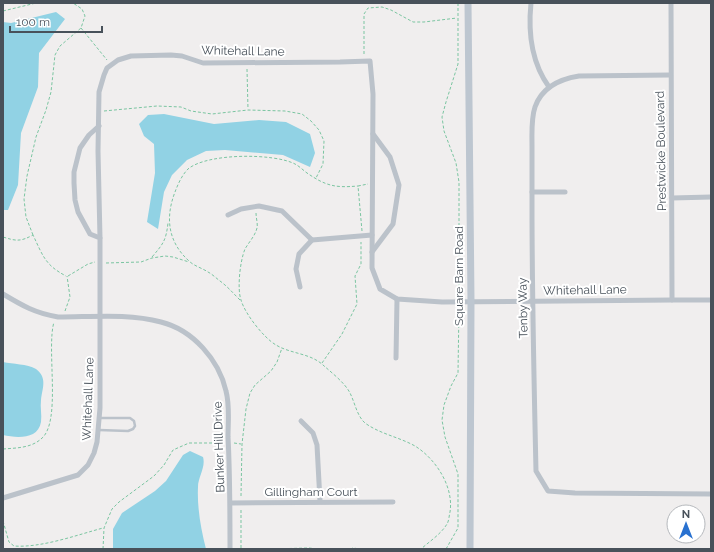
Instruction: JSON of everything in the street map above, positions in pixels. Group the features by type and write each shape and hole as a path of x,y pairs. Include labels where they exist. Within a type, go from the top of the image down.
{"street":[{"name":"Square Barn Road","path":"468,3 471,301 470,549"},
{"path":"531,3 532,49 539,72 549,87"},
{"name":"Prestwicke Boulevard","path":"671,3 670,75 672,300"},
{"name":"Whitehall Lane","path":"3,498 78,475 88,465 94,454 97,442 99,418 99,92 104,75 111,65 123,58 151,54 182,56 203,63 370,61 373,94 372,268 380,289 397,299 442,302 711,300"},
{"name":"Tenby Way","path":"670,75 568,77 549,87 538,100 533,115 532,192 532,301 536,471 548,491 575,493 711,494"},
{"path":"99,126 88,135 80,148 74,172 74,183 75,200 78,212 90,234 100,238"},
{"path":"372,252 393,224 399,185 390,158 373,134"},
{"path":"532,192 565,192"},
{"path":"672,198 711,197"},
{"path":"228,215 241,209 259,206 282,211 312,240"},
{"path":"300,287 296,270 299,254 312,240 372,235"},
{"name":"Bunker Hill Drive","path":"3,294 33,311 58,317 131,317 161,322 173,326 198,342 215,365 227,392 230,549"},
{"path":"396,358 397,299"},
{"path":"301,421 313,433 318,445 320,501"},
{"name":"Gillingham Court","path":"230,503 320,501 393,502"}],"lane":[{"path":"98,430 128,431 136,426 134,421 130,418 99,418"}],"path":[{"path":"3,11 36,3"},
{"path":"73,3 82,9 85,16 81,28 60,46 55,55 51,92 36,137 27,176 24,200 26,217 43,256 53,269 67,276 77,272 88,264 96,262 141,262 152,258 173,257 190,262 222,282 240,300 248,314 263,334 276,345 311,357 322,363 350,393 357,411 364,422 380,431 415,446 431,459 443,477 449,492 451,507 448,522 442,531 421,549"},
{"path":"446,549 458,528 458,474 445,437 442,420 444,405 451,386 458,373 459,182 456,163 444,131 442,117 458,64 458,3"},
{"path":"364,61 364,14 368,8 382,7 391,10 413,22 458,18"},
{"path":"81,28 111,65"},
{"path":"247,62 248,110"},
{"path":"99,111 158,106 181,107 191,111 212,114 248,110 285,111 302,114 319,130 324,141 323,164 316,178"},
{"path":"152,258 163,244 166,237 173,198 179,182 188,169 205,160 228,156 277,159 294,164 330,186 358,186 372,183"},
{"path":"322,363 342,334 357,304 356,276 361,264 362,229 358,186"},
{"path":"240,300 239,288 241,267 245,250 257,228 255,207"},
{"path":"168,220 170,232 178,248 190,262"},
{"path":"3,237 17,241 33,235"},
{"path":"3,449 32,445 42,439 49,428 51,414 51,348 53,325 58,317 64,312 70,297 67,276"},
{"path":"241,549 242,444 246,409 250,393 255,384 271,371 277,362 282,347"},
{"path":"103,549 104,528 112,509 154,476 164,465 173,450 188,443 242,444"},
{"path":"3,520 9,542 14,546 22,547 104,528"},
{"path":"269,549 318,549"},
{"path":"350,549 360,549"}],"water":[{"path":"56,12 65,19 39,53 38,87 21,133 18,185 8,210 3,210 3,22 11,23"},
{"path":"164,114 214,124 259,120 286,122 310,134 315,153 310,167 283,155 225,150 206,151 187,160 172,175 164,192 158,229 147,222 155,173 154,144 144,136 139,124 148,115"},
{"path":"3,362 32,367 40,372 42,376 41,422 36,432 31,435 14,437 3,435"},
{"path":"190,451 203,457 204,461 198,483 198,503 202,534 206,549 113,549 113,529 122,513 155,491 166,481 183,455"}]}
